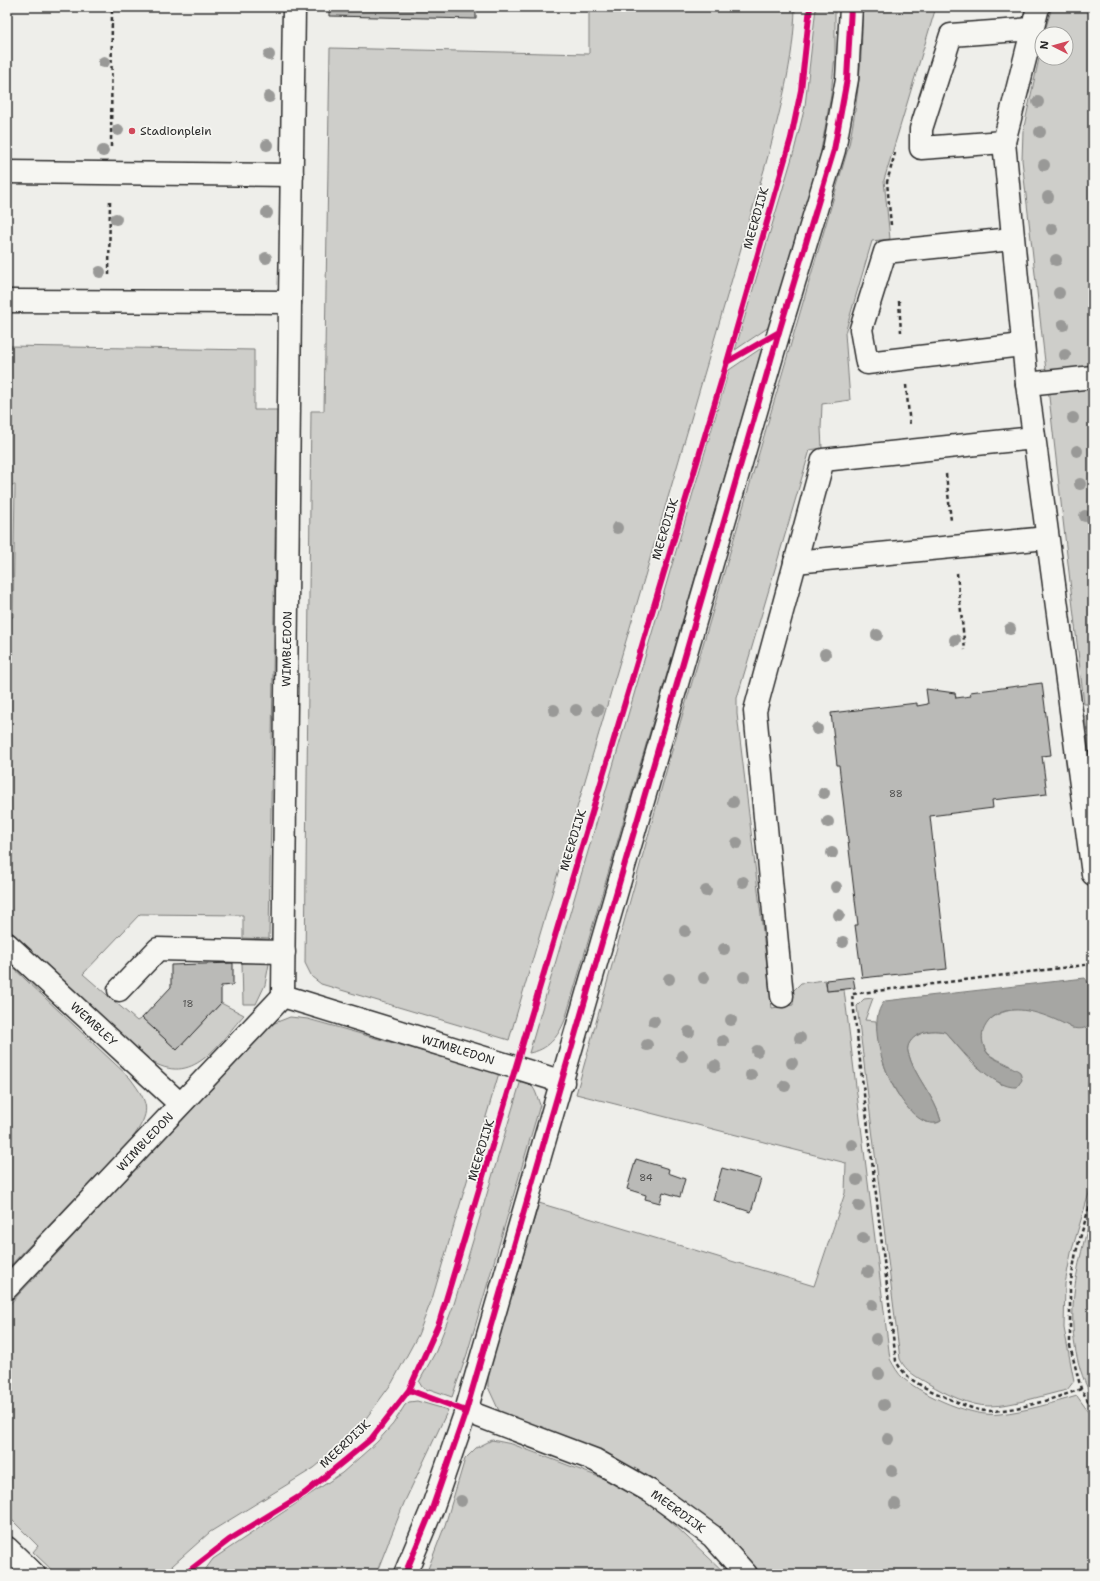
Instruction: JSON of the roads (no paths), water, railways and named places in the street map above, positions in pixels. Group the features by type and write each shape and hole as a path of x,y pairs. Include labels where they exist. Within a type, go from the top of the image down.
{"street":[{"path":"7,300 290,302 294,7"},
{"path":"404,1574 432,1509 466,1411 563,1082 779,332 834,150 847,78 851,7"},
{"path":"1038,7 1004,142 1012,239 1027,384 1093,874"},
{"path":"1004,142 921,148 921,129 951,35 1032,29"},
{"path":"7,172 292,175"},
{"path":"1012,239 885,252 861,329 867,363 1023,345"},
{"name":"WIMBLEDON","path":"7,1288 283,996 290,302"},
{"path":"1027,384 1093,377"},
{"path":"782,996 755,711 823,460 1034,438"},
{"path":"795,562 1047,538"},
{"name":"WEMBLEY","path":"7,944 180,1104"},
{"path":"119,990 158,949 284,952"},
{"name":"WIMBLEDON","path":"283,996 563,1082"},
{"name":"MEERDIJK","path":"466,1411 595,1460 650,1491 712,1536 746,1574"},
{"path":"7,1548 34,1574"}],"place":[{"name":"Stadionplein","path":"132,131"}]}
